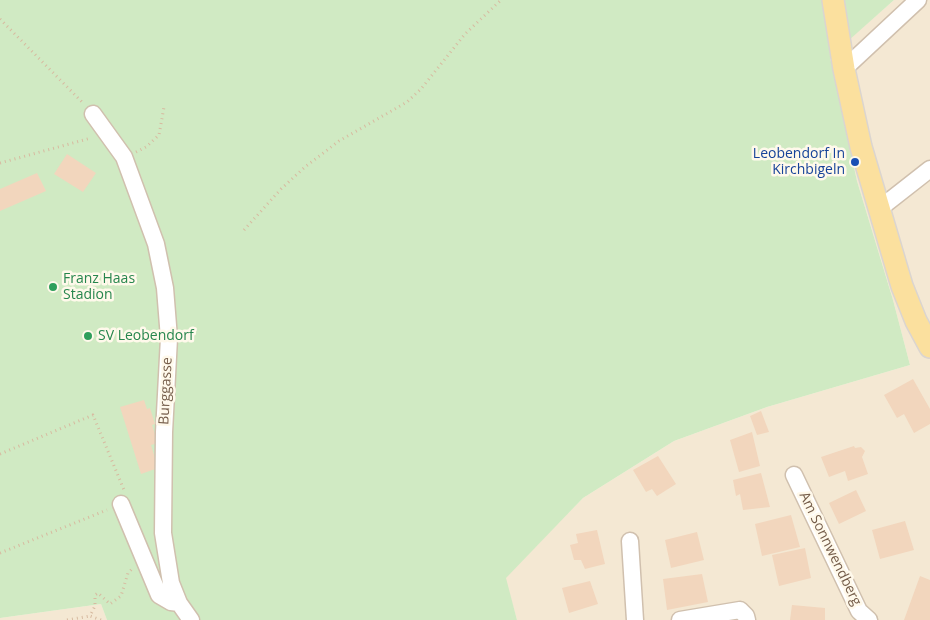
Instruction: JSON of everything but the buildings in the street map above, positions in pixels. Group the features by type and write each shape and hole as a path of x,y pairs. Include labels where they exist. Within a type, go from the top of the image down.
{"main road":[{"path":"833,0 844,69 861,147 902,286 916,321 930,347"}],"street":[{"path":"844,69 918,0"},
{"name":"Burggasse","path":"93,114 124,157 156,244 166,288 169,338 163,533 166,562 179,603 191,620"},
{"path":"879,209 930,169"},
{"name":"Am Sonnwendberg","path":"794,475 860,611 869,620"},
{"path":"121,504 159,595 171,602 179,603"},
{"path":"630,542 635,620"},
{"path":"680,620 740,610 747,620"}],"path":[{"path":"244,230 281,189 339,141 407,102 421,89 465,34 501,0"},
{"path":"0,19 72,90 93,114"},
{"path":"124,157 146,147 159,135 164,107"},
{"path":"0,163 57,145 109,134"},
{"path":"0,454 93,415 129,501 0,553"},
{"path":"90,616 95,606 95,595 98,593 110,604 121,596 128,573 135,565 146,563"},
{"path":"67,620 90,616 101,620"}],"shaded area":[{"path":"894,0 930,0 930,620 517,620 505,578 583,498 674,441 767,407 910,365 893,300 857,181 830,56"},
{"path":"101,604 107,620 0,620 0,618"}],"green space":[{"path":"0,0 894,0 830,57 857,181 893,300 910,365 767,407 674,441 583,498 506,578 517,620 107,620 101,604 0,618"}],"place":[{"name":"Leobendorf In Kirchbigeln","path":"855,162"},
{"name":"Franz Haas Stadion","path":"53,287"},
{"name":"SV Leobendorf","path":"88,336"}]}
